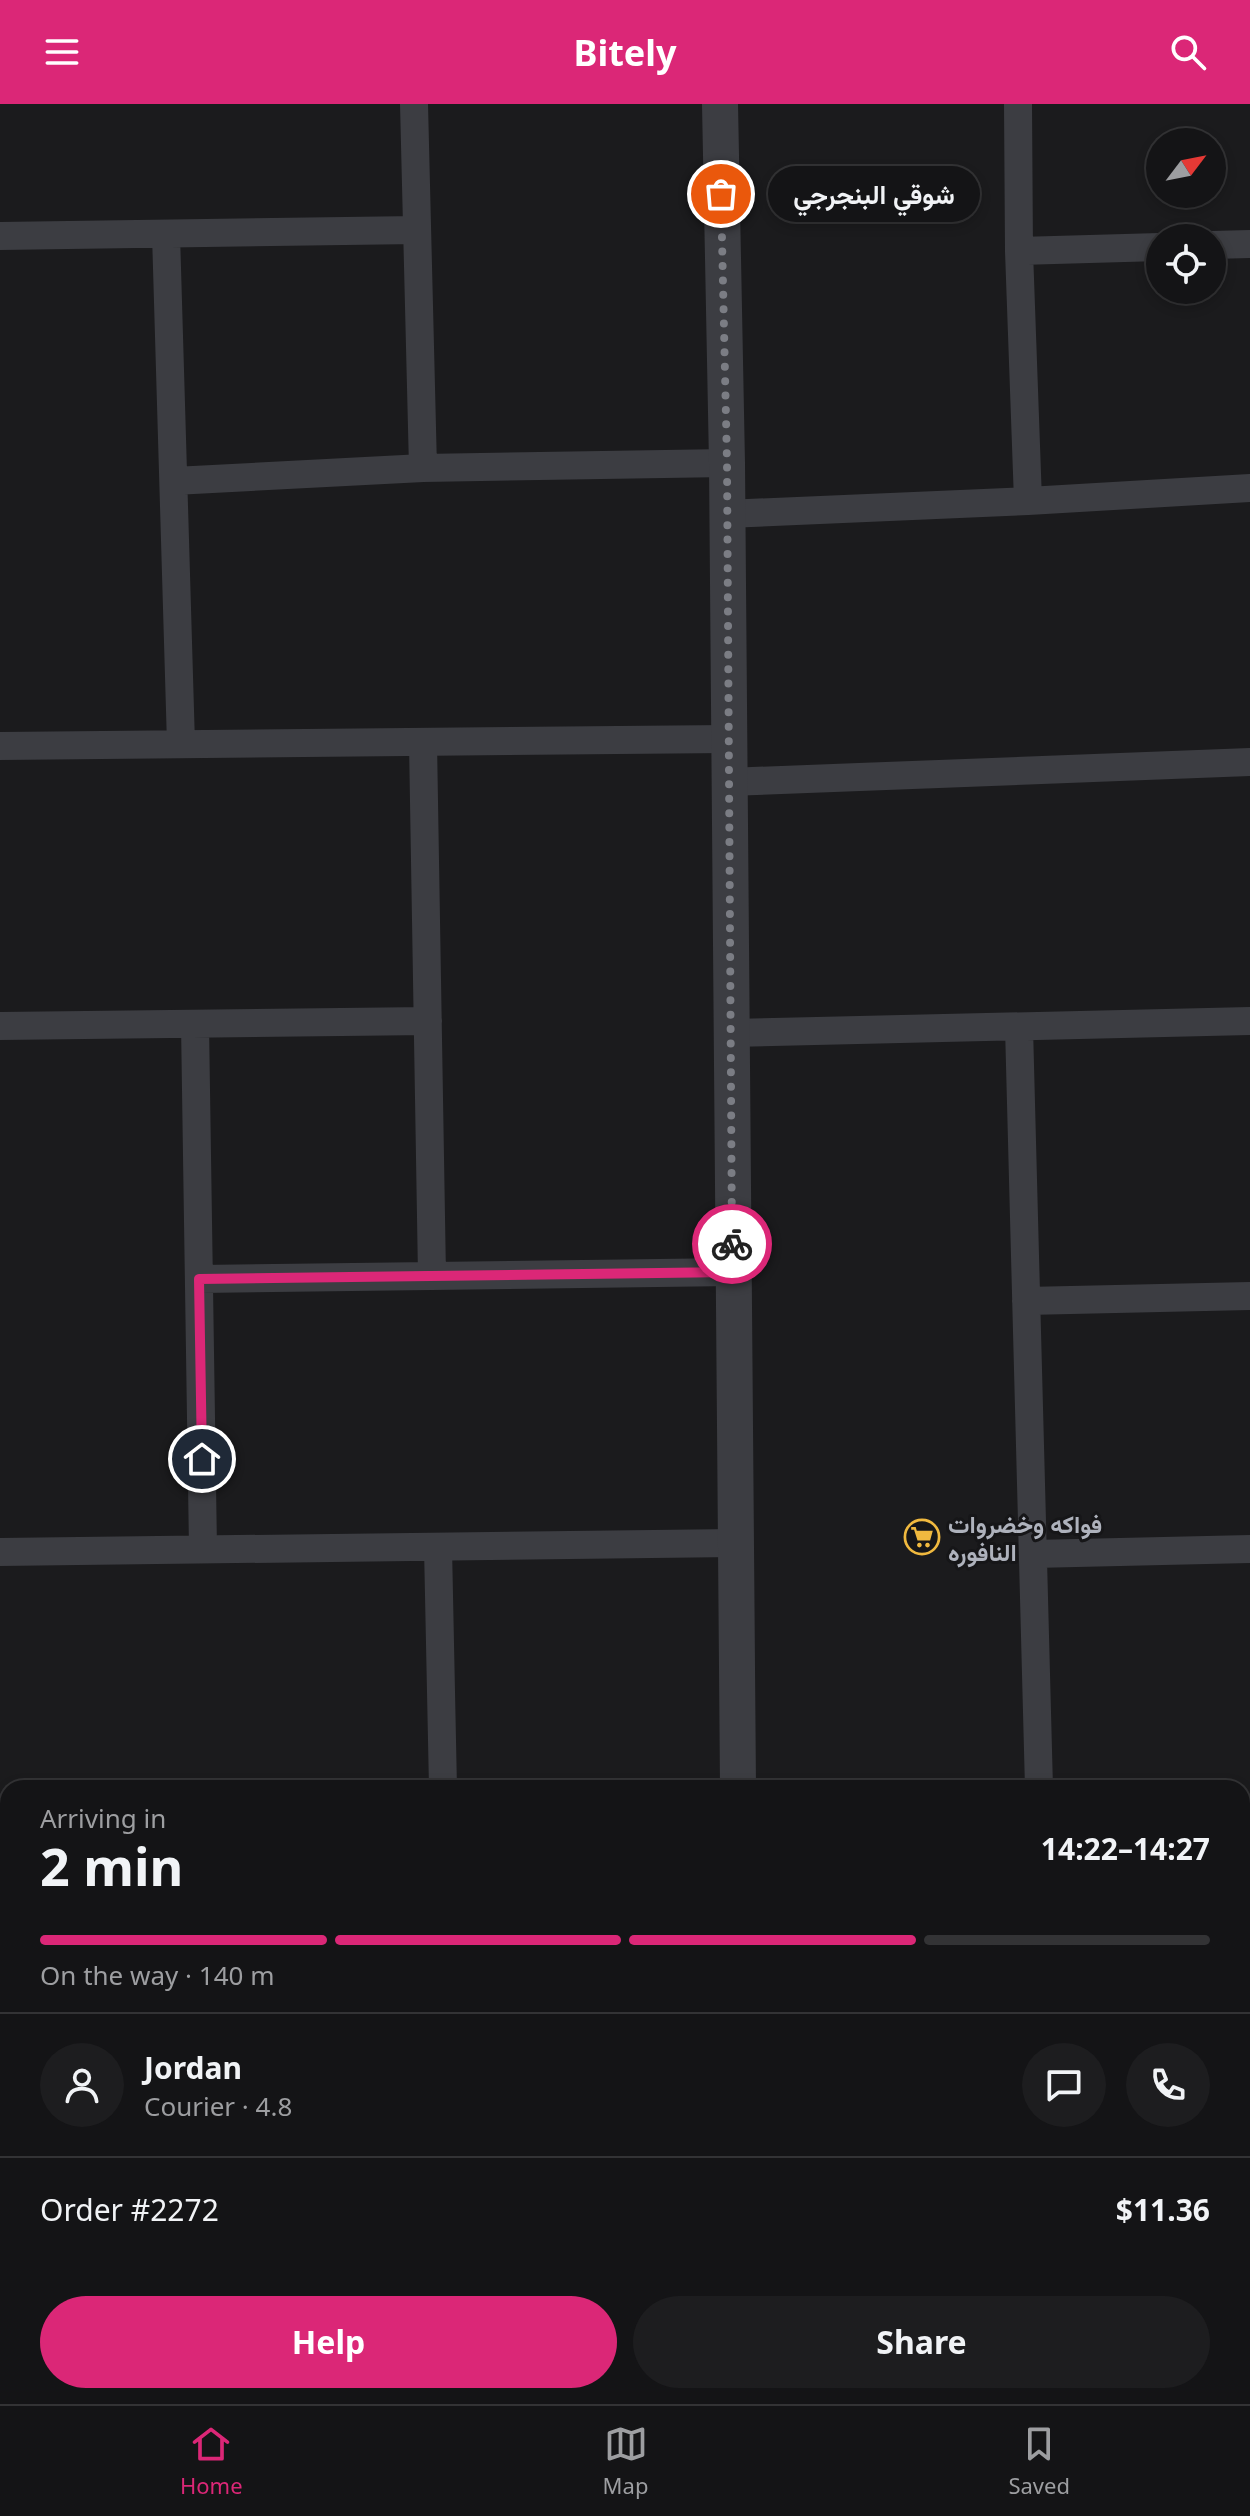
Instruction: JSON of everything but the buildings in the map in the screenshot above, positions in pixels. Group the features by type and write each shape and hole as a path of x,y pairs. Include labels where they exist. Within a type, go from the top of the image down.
{"street":[{"path":"414,104 423,468"},
{"path":"720,104 727,463 738,1780"},
{"path":"1018,104 1019,251 1028,501"},
{"path":"0,236 417,230"},
{"path":"166,234 181,744"},
{"path":"1226,245 1250,244"},
{"path":"1019,251 1146,247"},
{"path":"174,481 423,468 727,463"},
{"path":"726,514 1250,488"},
{"path":"0,746 728,739"},
{"path":"423,742 432,1276"},
{"path":"728,782 1250,762"},
{"path":"0,1026 428,1021"},
{"path":"731,1033 1250,1021"},
{"path":"195,1024 203,1549"},
{"path":"1019,1027 1039,1780"},
{"path":"199,1279 733,1272"},
{"path":"1026,1301 1250,1296"},
{"path":"0,1552 735,1543"},
{"path":"438,1547 443,1780"},
{"path":"1033,1554 1250,1549"}],"way so far":[{"path":"721,194 727,463 732,1244"}],"place":[{"name":"شوقي البنجرجي","path":"721,194"},
{"name":"فواكه وخضروات النافوره","path":"922,1537"}],"route":[{"path":"202,1459 199,1279 733,1272 732,1244"}]}
